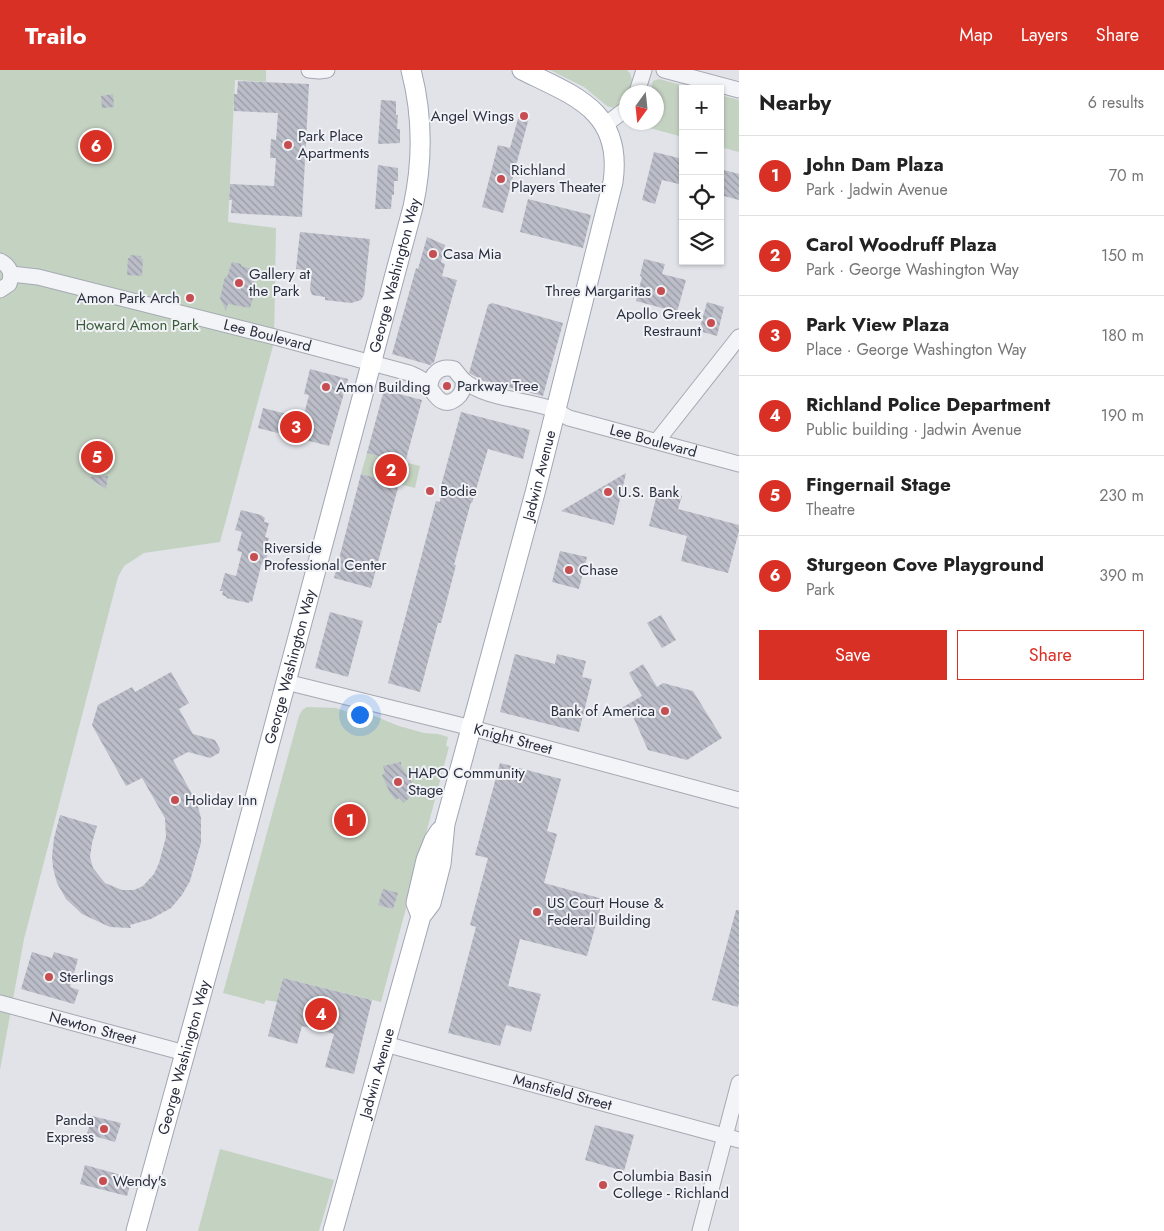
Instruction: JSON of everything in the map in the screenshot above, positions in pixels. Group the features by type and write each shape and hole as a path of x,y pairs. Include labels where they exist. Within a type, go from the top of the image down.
{"main road":[{"name":"George Washington Way","path":"136,1231 286,682 370,362 406,235 417,186 420,149 419,105 411,70"},
{"name":"Jadwin Avenue","path":"333,1231 422,916 416,903 426,860 434,840 446,824 559,416 613,182 612,144 605,126 591,109 578,98 522,70"}],"street":[{"path":"309,70 327,70"},
{"path":"639,85 644,70"},
{"path":"664,70 739,90"},
{"path":"605,126 619,115"},
{"path":"0,261 6,265 11,274 9,284 0,290"},
{"name":"Lee Boulevard","path":"11,274 38,277 275,337 415,375 424,381 434,396 442,401 472,397 559,416 739,464"},
{"path":"657,441 739,337"},
{"name":"Lee Boulevard","path":"430,388 434,373 444,368 454,369 463,380 473,386 559,416"},
{"path":"458,398 463,390 463,380"},
{"name":"Knight Street","path":"286,682 472,728 739,800"},
{"name":"Newton Street","path":"0,1002 185,1053"},
{"name":"Mansfield Street","path":"385,1044 732,1138"},
{"path":"700,1231 732,1138 739,1083"}],"green space":[{"name":"Howard Amon Park","path":"0,70 266,70 266,82 235,80 228,222 276,228 274,342 220,542 144,553 124,566 118,577 24,939 0,1070"},
{"path":"550,70 627,70 632,80 631,85 619,85 619,106 613,108 607,106 584,87"},
{"path":"659,79 681,85 679,85 679,136 657,130 664,130 664,85 652,85 653,81"},
{"path":"724,96 739,100 739,152 724,148"},
{"path":"367,453 420,466 415,488 361,474"},
{"path":"307,707 336,708 348,712 372,715 399,726 448,737 446,746 449,747 381,1002 283,978 277,1002 266,1000 264,1004 223,993 299,716 302,710"},
{"path":"220,1149 334,1180 319,1231 198,1231"}],"building":[{"name":"Park Place Apartments","path":"238,81 309,84 302,217 231,213 232,200 229,200 230,184 274,186 276,158 270,158 271,139 276,140 278,113 234,111 234,94 237,94"},
{"path":"113,94 114,107 102,108 101,96"},
{"path":"381,100 396,101 397,129 400,129 400,143 378,144"},
{"name":"Richland Players Theater","path":"519,115 529,118 503,213 482,207 498,145 510,148"},
{"path":"654,152 679,158 679,184 662,180 655,204 642,200"},
{"path":"378,165 398,168 398,181 394,181 391,209 375,209"},
{"path":"724,170 739,174 739,200 724,196"},
{"path":"528,199 591,215 583,248 520,232"},
{"path":"300,232 370,239 364,295 361,300 351,303 325,300 325,297 312,295 310,289 312,271 296,269"},
{"path":"427,237 445,245 441,262 445,264 442,276 457,280 434,362 430,365 392,354 416,268 418,269"},
{"path":"130,255 141,256 141,259 143,259 142,276 127,275 128,258 130,258"},
{"name":"Three Margaritas","path":"644,259 665,264 662,274 686,280 677,312 636,301"},
{"name":"Gallery at the Park","path":"232,262 255,270 256,276 251,291 255,292 250,308 228,304 226,311 220,298 225,277 227,277"},
{"name":"Apollo Greek Restraunt","path":"707,302 724,307 717,336 699,331"},
{"path":"492,303 563,323 543,396 484,381 469,373 488,305"},
{"path":"310,369 348,379 329,446 258,428 263,408 303,418 309,395 304,394"},
{"path":"384,390 422,400 405,463 367,453"},
{"path":"461,412 530,430 523,459 488,449 471,502 441,623 438,623 420,692 388,683 436,501 440,502 441,486"},
{"name":"U.S. Bank","path":"626,473 614,525 561,511"},
{"path":"361,474 399,484 371,588 334,578"},
{"path":"108,476 106,489 88,477"},
{"path":"658,490 682,496 678,509 739,525 728,573 681,561 687,536 649,526"},
{"name":"Riverside Professional Center","path":"241,510 261,515 265,518 264,522 269,523 265,537 269,538 267,544 270,545 265,563 262,562 252,602 250,601 249,603 226,598 222,595 223,591 220,591 225,573 236,576 242,552 237,551 242,532 235,530"},
{"name":"Chase","path":"560,551 587,557 579,589 552,582"},
{"path":"330,612 363,621 348,677 315,668"},
{"path":"661,615 676,640 662,648 647,623"},
{"path":"515,654 555,664 557,654 586,661 582,677 592,679 579,732 500,712"},
{"name":"Bank of America","path":"643,664 657,687 663,683 693,691 722,738 687,760 648,750 631,712 618,710 642,696 629,673"},
{"name":"Holiday Inn","path":"171,672 189,703 179,709 193,734 215,740 220,749 219,753 210,758 188,752 173,760 197,803 201,818 201,843 190,881 182,895 171,908 151,919 130,925 131,928 110,927 82,914 66,899 57,883 53,868 54,838 60,815 97,826 90,857 93,868 105,883 122,890 134,890 143,886 154,874 166,837 165,818 142,778 126,786 92,725 98,705 132,687 135,692"},
{"name":"HAPO Community Stage","path":"401,762 401,766 417,790 404,803 399,798 396,800 390,793 382,775 385,773 383,766"},
{"name":"US Court House & Federal Building","path":"500,763 561,779 547,831 557,834 544,883 603,899 587,956 520,939 508,986 541,994 531,1032 506,1025 500,1046 448,1033 476,927 470,925 488,858 475,855"},
{"path":"383,889 398,893 393,909 378,905"},
{"path":"736,910 739,910 738,1007 712,1000"},
{"name":"Sterlings","path":"32,952 52,958 54,952 78,959 70,987 79,990 74,1004 21,989"},
{"path":"283,978 372,1000 354,1074 325,1067 334,1034 302,1026 297,1044 268,1036"},
{"name":"Panda Express","path":"92,1116 121,1123 115,1142 87,1134"},
{"path":"595,1125 634,1135 624,1171 585,1160"},
{"path":"85,1165 132,1178 127,1196 80,1184"}],"place":[{"name":"Angel Wings","path":"524,116"},
{"name":"Park Place Apartments","path":"288,145"},
{"name":"Sturgeon Cove Playground","path":"96,146"},
{"name":"Richland Players Theater","path":"501,179"},
{"name":"Casa Mia","path":"433,254"},
{"name":"Gallery at the Park","path":"239,283"},
{"name":"Three Margaritas","path":"661,291"},
{"name":"Amon Park Arch","path":"190,298"},
{"name":"Apollo Greek Restraunt","path":"711,323"},
{"name":"Parkway Tree","path":"447,386"},
{"name":"Amon Building","path":"326,387"},
{"name":"Park View Plaza","path":"296,427"},
{"name":"Fingernail Stage","path":"97,457"},
{"name":"Carol Woodruff Plaza","path":"391,470"},
{"name":"Bodie","path":"430,491"},
{"name":"U.S. Bank","path":"608,492"},
{"name":"Riverside Professional Center","path":"254,557"},
{"name":"Chase","path":"569,570"},
{"name":"Bank of America","path":"665,711"},
{"name":"HAPO Community Stage","path":"398,782"},
{"name":"Holiday Inn","path":"175,800"},
{"name":"John Dam Plaza","path":"350,820"},
{"name":"US Court House & Federal Building","path":"537,912"},
{"name":"Sterlings","path":"49,977"},
{"name":"Richland Police Department","path":"321,1014"},
{"name":"Panda Express","path":"104,1129"},
{"name":"Wendy's","path":"103,1181"},
{"name":"Columbia Basin College - Richland","path":"603,1185"}]}
